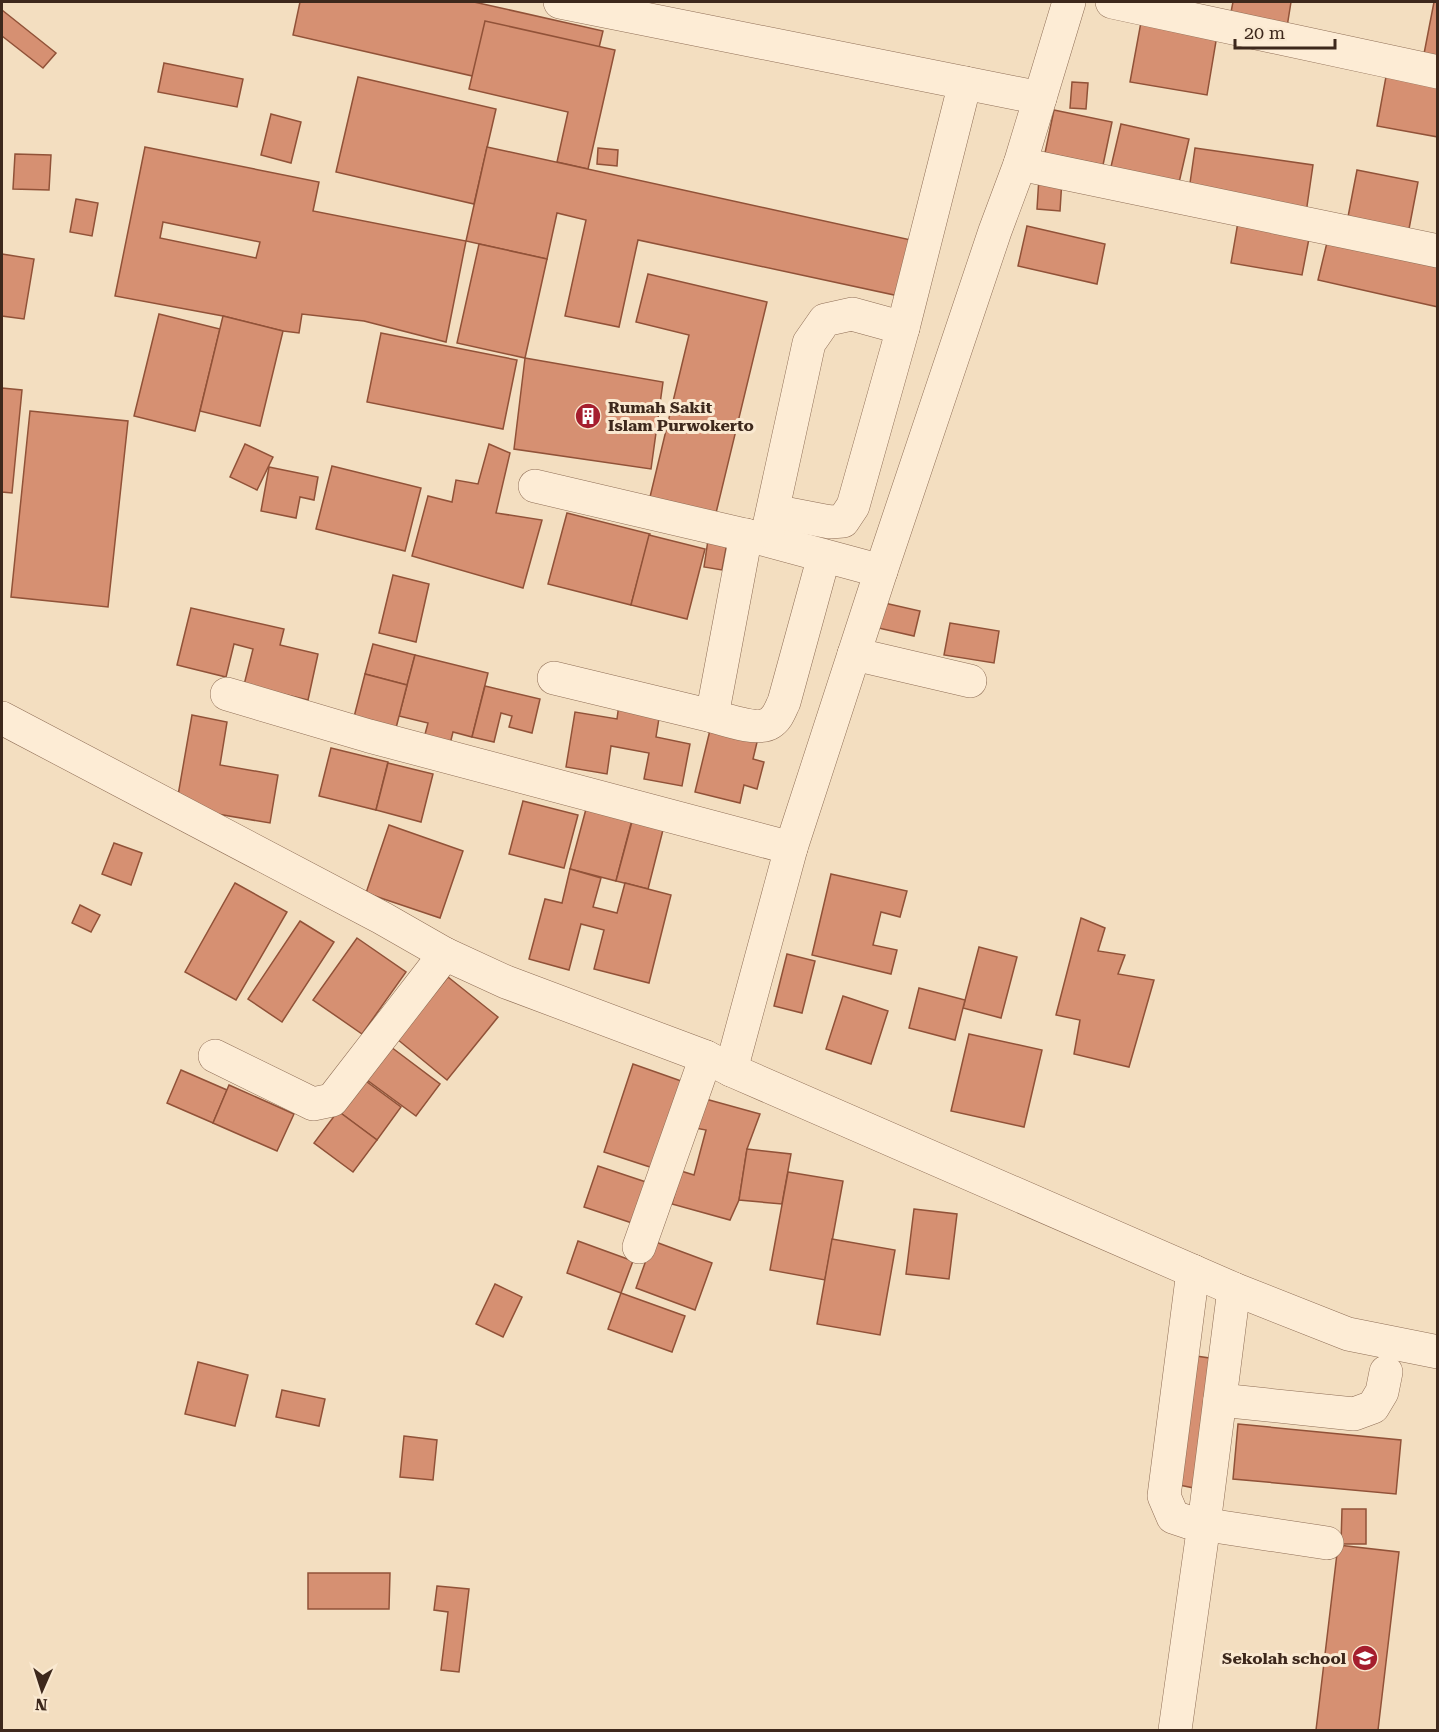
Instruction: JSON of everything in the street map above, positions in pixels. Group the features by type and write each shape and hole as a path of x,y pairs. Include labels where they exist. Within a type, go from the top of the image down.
{"street":[{"path":"560,2 1040,98"},
{"path":"639,1247 719,1063 881,571 995,231 1020,164 1069,2"},
{"path":"1112,2 1437,72"},
{"path":"762,529 843,521 852,506 903,328 965,83"},
{"path":"1020,164 1437,251"},
{"path":"712,717 809,343 825,320 852,314 903,328"},
{"path":"535,486 762,529 824,556 881,571"},
{"path":"554,678 712,717 757,726 769,724 778,716 784,702 824,556"},
{"path":"854,654 970,681"},
{"path":"226,694 369,736 791,848"},
{"path":"2,718 446,954 506,982 719,1063 1234,1289 1348,1334 1437,1352"},
{"path":"215,1056 313,1104 332,1100 446,954"},
{"path":"1193,1271 1164,1496 1173,1516 1188,1522 1327,1543"},
{"path":"1175,1731 1234,1289"},
{"path":"1220,1400 1354,1414 1373,1407 1382,1392 1386,1372"}],"building":[{"path":"300,2 474,2 603,31 586,102 293,35"},
{"path":"1233,2 1291,2 1287,27 1230,17"},
{"path":"1434,2 1438,2 1438,62 1423,59"},
{"path":"2,10 56,53 43,68 2,36"},
{"path":"485,21 615,50 588,169 557,162 568,112 469,89"},
{"path":"1141,22 1217,35 1207,95 1130,82"},
{"path":"164,63 243,79 237,107 158,92"},
{"path":"1387,71 1438,80 1438,137 1377,126"},
{"path":"358,77 496,109 474,204 336,172"},
{"path":"1072,82 1088,83 1086,109 1070,108"},
{"path":"1054,110 1112,122 1103,165 1045,153"},
{"path":"271,114 301,122 291,163 261,155"},
{"path":"1121,124 1189,139 1178,187 1110,171"},
{"path":"145,147 319,182 313,211 466,241 446,342 364,321 302,314 299,333 283,331 223,316 115,296","holes":["163,222 260,242 256,258 160,238"]},
{"path":"487,147 911,240 899,296 638,240 619,327 565,316 586,220 557,213 547,259 466,241"},
{"path":"598,148 618,150 617,166 597,164"},
{"path":"1195,148 1313,165 1306,213 1188,197"},
{"path":"15,154 51,155 49,190 13,189"},
{"path":"1357,170 1418,182 1408,234 1347,222"},
{"path":"1039,177 1062,179 1060,211 1037,209"},
{"path":"76,199 98,203 92,236 70,232"},
{"path":"1239,216 1311,228 1302,275 1231,263"},
{"path":"1027,226 1105,244 1097,284 1018,266"},
{"path":"1330,230 1438,254 1438,307 1318,280"},
{"path":"479,244 547,259 525,358 457,343"},
{"path":"2,254 34,259 24,319 2,316"},
{"path":"648,274 767,302 716,513 650,497 689,335 636,322"},
{"path":"159,314 220,329 195,431 134,416"},
{"path":"223,316 283,331 260,426 200,411"},
{"path":"381,333 517,360 503,429 367,402"},
{"name":"Rumah Sakit Islam Purwokerto","path":"525,358 663,382 651,469 514,449"},
{"path":"2,388 22,390 12,493 2,492"},
{"path":"30,411 128,421 108,607 11,597"},
{"path":"245,444 273,457 257,490 230,477"},
{"path":"489,444 510,453 496,513 542,520 523,588 412,556 428,496 452,502 456,480 478,484"},
{"path":"332,466 421,488 405,551 316,529"},
{"path":"269,467 318,477 314,500 300,497 296,518 261,511"},
{"path":"567,513 650,534 631,605 548,584"},
{"path":"649,535 705,549 687,619 631,605"},
{"path":"708,540 727,543 722,570 704,567"},
{"path":"393,575 429,584 416,642 379,633"},
{"path":"880,602 920,611 914,636 874,627"},
{"path":"191,608 284,629 280,645 318,654 308,700 244,685 253,649 234,644 226,677 177,665"},
{"path":"950,623 999,631 994,663 944,655"},
{"path":"373,644 415,655 407,685 365,674"},
{"path":"415,655 488,673 472,737 453,732 450,744 424,738 428,723 399,716"},
{"path":"365,674 407,685 396,728 354,717"},
{"path":"485,686 540,699 532,733 509,727 512,716 501,713 494,742 472,737"},
{"path":"619,704 660,712 656,737 690,744 682,786 644,779 649,753 611,746 607,774 566,767 575,712 617,719"},
{"path":"192,715 227,722 220,765 278,775 270,823 176,807"},
{"path":"711,726 758,738 753,759 764,762 757,789 744,785 740,803 695,792"},
{"path":"331,748 388,762 376,810 319,796"},
{"path":"388,763 433,774 421,822 376,810"},
{"path":"523,801 578,815 564,868 509,854"},
{"path":"586,809 632,820 616,881 570,869"},
{"path":"634,814 665,822 648,889 616,881"},
{"path":"389,825 463,851 440,918 366,893"},
{"path":"114,843 142,853 131,885 102,874"},
{"path":"570,869 601,878 593,907 617,913 625,883 671,895 649,983 594,969 604,930 581,924 569,970 529,959 545,899 562,903"},
{"path":"831,874 907,891 900,917 881,912 873,945 897,950 891,974 812,955"},
{"path":"235,883 287,912 236,1000 185,972"},
{"path":"80,905 100,915 91,932 72,923"},
{"path":"1081,918 1105,928 1098,951 1125,955 1118,974 1154,980 1129,1067 1074,1054 1080,1020 1056,1015"},
{"path":"300,921 334,942 282,1022 248,999"},
{"path":"357,938 406,972 362,1034 313,1000"},
{"path":"979,947 1017,957 1001,1018 963,1008"},
{"path":"787,954 815,961 802,1013 774,1006"},
{"path":"448,977 498,1017 447,1080 397,1039"},
{"path":"919,988 965,1000 955,1040 909,1028"},
{"path":"843,996 888,1011 871,1064 826,1049"},
{"path":"969,1034 1042,1050 1024,1127 951,1111"},
{"path":"391,1047 440,1084 416,1116 367,1080"},
{"path":"633,1064 684,1082 656,1169 604,1152"},
{"path":"181,1070 227,1090 213,1123 167,1103"},
{"path":"363,1079 401,1107 377,1140 338,1111"},
{"path":"229,1085 294,1114 277,1151 213,1123"},
{"path":"702,1098 760,1114 747,1149 739,1200 730,1220 672,1204 681,1171 694,1175 706,1130 695,1128"},
{"path":"338,1111 377,1140 353,1172 314,1143"},
{"path":"747,1149 791,1154 782,1204 739,1200"},
{"path":"598,1166 649,1183 635,1224 584,1207"},
{"path":"788,1172 843,1181 825,1280 770,1270"},
{"path":"914,1209 957,1214 949,1279 906,1274"},
{"path":"832,1239 895,1250 880,1335 817,1324"},
{"path":"578,1241 633,1261 621,1293 567,1273"},
{"path":"653,1241 712,1263 695,1310 636,1288"},
{"path":"495,1284 522,1297 503,1337 476,1324"},
{"path":"621,1293 685,1316 672,1352 608,1329"},
{"path":"1196,1356 1216,1359 1194,1488 1174,1484"},
{"path":"198,1362 248,1375 235,1426 185,1414"},
{"path":"282,1390 325,1399 319,1426 276,1417"},
{"path":"1238,1424 1401,1440 1396,1494 1233,1479"},
{"path":"404,1436 437,1440 433,1480 400,1477"},
{"path":"1342,1509 1366,1509 1366,1544 1341,1544"},
{"path":"1338,1545 1399,1552 1378,1730 1316,1730"},
{"path":"308,1573 390,1573 389,1609 308,1609"},
{"path":"437,1586 469,1589 459,1672 441,1670 448,1612 434,1610"}],"place":[{"name":"Rumah Sakit Islam Purwokerto","path":"588,416"},
{"name":"Sekolah school","path":"1365,1658"}]}
